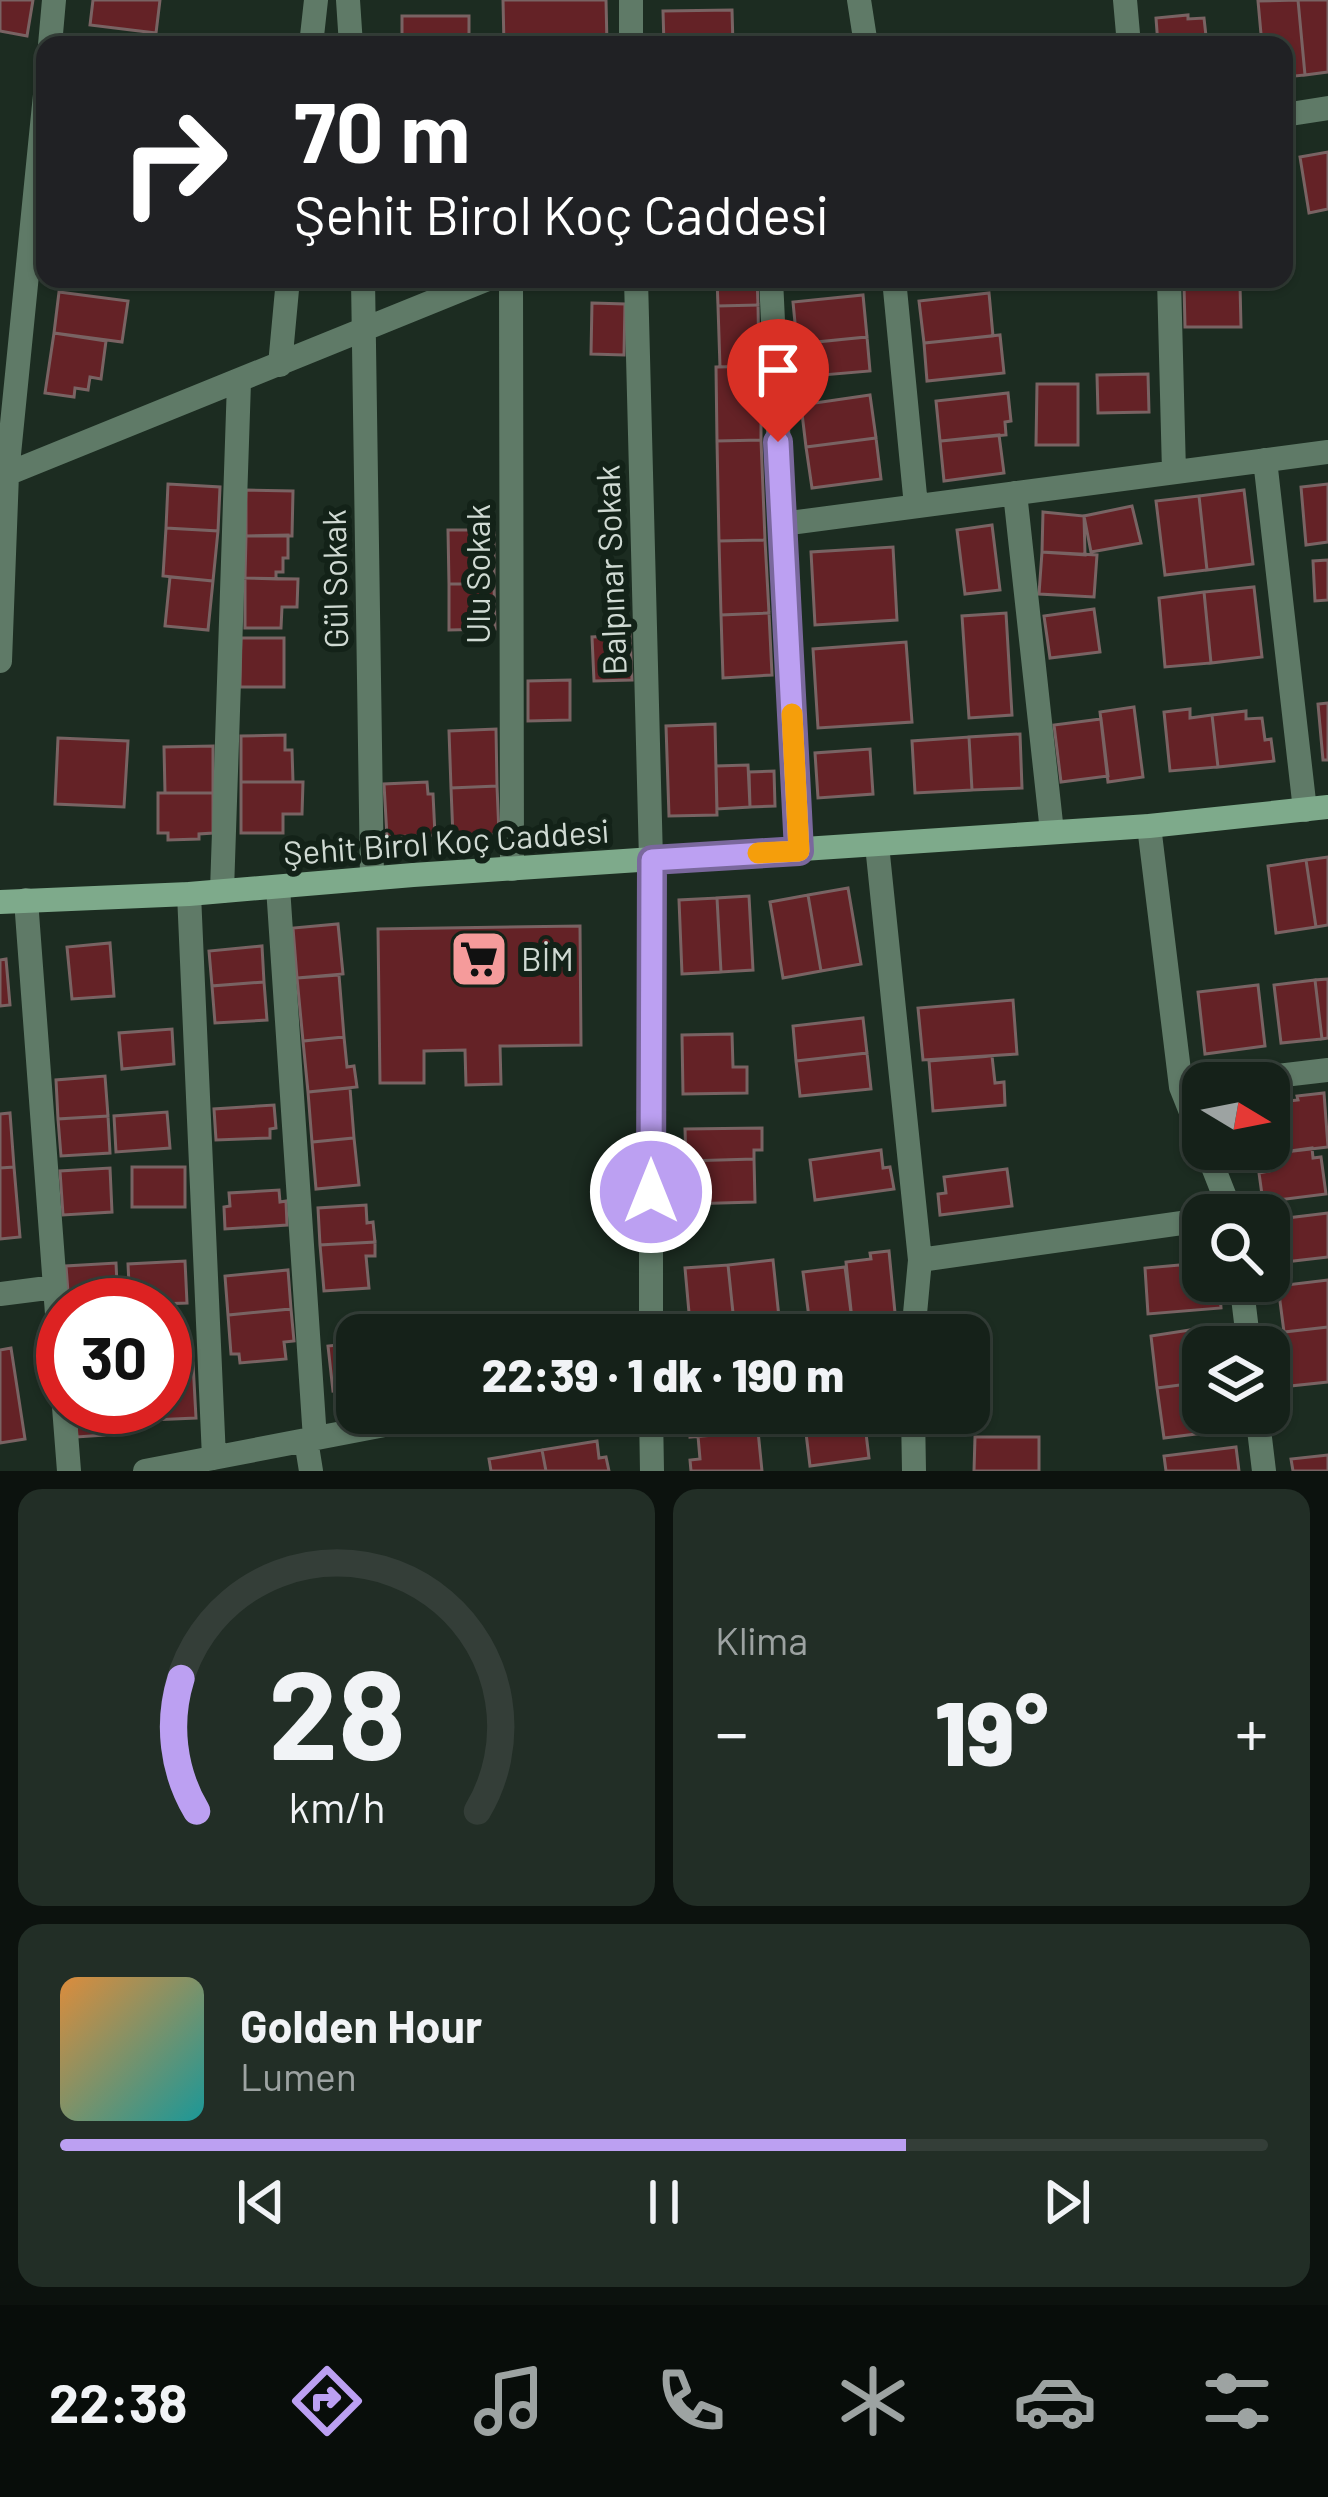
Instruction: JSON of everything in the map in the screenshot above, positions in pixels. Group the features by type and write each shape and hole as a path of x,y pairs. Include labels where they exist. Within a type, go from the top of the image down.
{"main road":[{"name":"Şehit Birol Koç Caddesi","path":"0,902 189,894 799,851 1317,809"}],"street":[{"path":"51,36 55,0"},
{"path":"312,36 316,0"},
{"path":"348,0 350,36"},
{"path":"631,0 631,36"},
{"path":"859,0 865,36"},
{"path":"1124,0 1128,36"},
{"path":"1293,115 1328,109"},
{"path":"0,662 7,474 36,184"},
{"path":"280,365 287,288"},
{"name":"Gül Sokak","path":"363,288 372,878"},
{"path":"7,474 465,288"},
{"name":"Ulu Sokak","path":"511,288 512,868"},
{"name":"Balpınar Sokak","path":"636,288 652,860 651,1314"},
{"path":"771,288 799,851"},
{"path":"896,288 916,506"},
{"path":"1169,288 1174,472"},
{"path":"222,891 239,382"},
{"path":"782,524 1328,452"},
{"path":"1265,460 1317,809"},
{"path":"1015,493 1052,832"},
{"path":"1149,826 1188,1062"},
{"path":"878,845 920,1260 916,1314"},
{"path":"278,887 310,1471"},
{"path":"189,894 214,1458"},
{"path":"26,900 54,1278"},
{"path":"1290,1074 1328,1070"},
{"path":"920,1260 1182,1223"},
{"path":"0,1294 36,1289"},
{"path":"66,1434 69,1471"},
{"path":"145,1471 337,1434"},
{"path":"651,1434 652,1471"},
{"path":"913,1434 914,1471"},
{"path":"1260,1434 1264,1471"}],"building":[{"path":"0,0 33,0 27,36 0,31"},
{"path":"93,0 160,0 156,33 90,25"},
{"path":"503,0 606,0 607,36 504,36"},
{"path":"1298,0 1328,0 1328,72 1305,75"},
{"path":"1298,0 1305,75 1293,76 1293,36 1261,36 1258,1"},
{"path":"732,10 733,36 664,36 663,11"},
{"path":"402,16 469,16 469,36 402,36"},
{"path":"1156,18 1204,18 1206,36 1157,36"},
{"path":"1328,152 1328,209 1309,213 1300,157"},
{"path":"717,288 757,288 758,305 718,306"},
{"path":"1184,288 1240,288 1241,327 1185,327"},
{"path":"59,292 128,301 122,342 54,333"},
{"path":"989,293 993,336 924,343 919,301"},
{"path":"863,295 867,337 797,344 793,302"},
{"path":"592,303 625,304 624,355 591,354"},
{"path":"758,305 759,366 720,367 718,306"},
{"path":"54,333 106,341 101,379 90,377 88,390 75,388 74,397 45,393"},
{"path":"1000,335 1004,373 927,381 924,343"},
{"path":"867,337 870,371 788,378 785,345"},
{"path":"761,366 761,440 717,441 716,367"},
{"path":"1148,374 1149,412 1098,413 1097,375"},
{"path":"1037,384 1078,384 1078,445 1036,445"},
{"path":"1008,393 1011,421 1005,422 1006,435 940,441 936,401"},
{"path":"870,395 876,438 806,447 801,405"},
{"path":"999,435 1004,473 944,481 940,441"},
{"path":"876,438 881,479 812,488 806,447"},
{"path":"761,440 765,540 719,541 717,441"},
{"path":"168,484 220,487 218,531 166,528"},
{"path":"1328,484 1328,542 1306,545 1301,487"},
{"path":"246,490 293,491 292,536 246,536"},
{"path":"1244,490 1253,564 1207,570 1199,496"},
{"path":"1199,496 1207,570 1165,575 1156,501"},
{"path":"1132,506 1141,543 1091,552 1084,516"},
{"path":"1043,512 1084,516 1085,555 1042,552"},
{"path":"992,525 1000,590 965,594 957,530"},
{"path":"166,528 218,531 213,581 163,576"},
{"path":"448,530 494,530 494,584 449,584"},
{"path":"288,535 288,558 283,558 283,572 276,572 276,579 245,578 246,536"},
{"path":"765,540 769,613 721,615 719,541"},
{"path":"893,547 897,620 815,625 811,552"},
{"path":"1042,552 1097,555 1094,597 1039,594"},
{"path":"1328,560 1328,600 1315,601 1313,561"},
{"path":"170,577 213,581 208,630 165,626"},
{"path":"245,578 298,579 297,607 282,607 281,628 245,628"},
{"path":"449,584 494,584 495,629 449,630"},
{"path":"1254,587 1262,657 1211,663 1204,592"},
{"path":"1204,592 1211,663 1165,667 1159,598"},
{"path":"1094,609 1100,652 1050,658 1044,616"},
{"path":"769,613 772,675 723,678 721,615"},
{"path":"1006,613 1012,715 969,718 962,616"},
{"path":"630,635 632,680 594,681 592,637"},
{"path":"241,638 284,638 284,687 240,687"},
{"path":"906,642 912,722 818,728 813,649"},
{"path":"570,680 570,720 528,721 528,681"},
{"path":"1328,703 1328,760 1323,760 1318,704"},
{"path":"1134,707 1143,777 1108,782 1100,712"},
{"path":"1190,709 1190,718 1212,715 1218,767 1170,771 1164,712"},
{"path":"1246,711 1246,719 1262,718 1274,761 1218,767 1212,715"},
{"path":"1101,719 1108,776 1061,782 1054,725"},
{"path":"715,724 717,815 669,816 666,726"},
{"path":"496,729 497,786 451,788 449,731"},
{"path":"1020,734 1022,788 972,790 969,737"},
{"path":"285,735 285,750 292,750 293,782 241,782 241,736"},
{"path":"969,737 972,790 915,793 912,741"},
{"path":"58,738 128,741 124,807 55,804"},
{"path":"213,746 213,793 165,793 164,747"},
{"path":"870,749 873,794 818,798 815,753"},
{"path":"748,765 750,807 717,809 716,766"},
{"path":"774,771 775,806 750,807 749,772"},
{"path":"241,782 303,782 302,814 283,814 283,833 241,833"},
{"path":"427,782 428,794 433,794 435,835 387,837 384,784"},
{"path":"497,786 499,834 453,837 451,788"},
{"path":"158,793 213,793 213,833 199,834 199,839 168,840 168,833 158,833"},
{"path":"1328,857 1328,925 1316,927 1306,860"},
{"path":"1306,860 1316,927 1276,933 1268,866"},
{"path":"848,888 861,964 821,971 808,895"},
{"path":"808,895 821,971 783,978 770,902"},
{"path":"749,896 753,970 721,972 717,898"},
{"path":"717,898 721,972 682,974 679,900"},
{"path":"338,924 343,974 297,978 293,928"},
{"path":"580,926 581,1045 500,1046 501,1084 466,1085 465,1050 424,1051 424,1083 380,1083 378,929"},
{"path":"110,943 114,996 72,999 67,947"},
{"path":"262,946 264,982 212,986 209,951"},
{"path":"6,959 10,1005 0,1006 0,960"},
{"path":"339,975 344,1037 303,1041 297,978"},
{"path":"1328,979 1328,1038 1322,1039 1315,980"},
{"path":"1315,980 1322,1039 1281,1043 1274,985"},
{"path":"264,982 267,1020 215,1023 212,986"},
{"path":"1258,985 1265,1046 1205,1054 1198,992"},
{"path":"1013,1000 1017,1054 923,1060 918,1008"},
{"path":"863,1018 867,1053 796,1061 793,1026"},
{"path":"172,1029 174,1064 122,1069 119,1033"},
{"path":"732,1034 733,1067 747,1067 747,1093 683,1094 682,1035"},
{"path":"344,1037 347,1067 354,1066 357,1087 308,1092 303,1041"},
{"path":"867,1053 871,1089 800,1096 796,1061"},
{"path":"992,1056 995,1083 1004,1082 1005,1105 933,1111 929,1061"},
{"path":"105,1076 108,1116 58,1119 56,1080"},
{"path":"350,1088 354,1138 312,1142 308,1092"},
{"path":"1324,1093 1328,1147 1290,1151 1290,1101 1298,1100 1297,1096"},
{"path":"274,1105 276,1128 270,1129 270,1138 216,1140 214,1109"},
{"path":"167,1112 170,1148 116,1152 114,1116"},
{"path":"10,1113 14,1167 0,1168 0,1114"},
{"path":"108,1116 110,1153 61,1156 58,1119"},
{"path":"762,1128 762,1150 754,1150 754,1159 686,1161 685,1129"},
{"path":"354,1138 359,1185 316,1189 312,1142"},
{"path":"1312,1148 1313,1158 1321,1157 1326,1194 1290,1199 1290,1194 1262,1194 1259,1173 1290,1170 1290,1151"},
{"path":"881,1150 883,1168 890,1167 894,1189 815,1200 810,1160"},
{"path":"754,1159 755,1202 686,1204 686,1161"},
{"path":"14,1167 20,1237 0,1239 0,1168"},
{"path":"132,1167 185,1167 185,1207 132,1207"},
{"path":"110,1168 112,1212 63,1215 60,1171"},
{"path":"1007,1169 1012,1206 940,1215 938,1194 946,1193 944,1177"},
{"path":"279,1190 280,1202 286,1201 287,1225 225,1229 229,1193"},
{"path":"366,1205 375,1242 320,1245 318,1208"},
{"path":"1328,1213 1328,1257 1290,1261 1290,1218"},
{"path":"375,1242 375,1256 366,1256 369,1288 324,1291 320,1245"},
{"path":"889,1251 895,1314 851,1314 846,1262 871,1259 870,1253"},
{"path":"773,1260 779,1314 733,1314 728,1265"},
{"path":"185,1261 186,1278 129,1278 128,1264"},
{"path":"116,1263 117,1278 67,1278 66,1266"},
{"path":"728,1265 733,1314 689,1314 685,1268"},
{"path":"1182,1265 1182,1302 1221,1302 1221,1308 1148,1314 1145,1268"},
{"path":"845,1267 851,1314 809,1314 803,1272"},
{"path":"288,1270 291,1309 228,1315 225,1276"},
{"path":"1328,1280 1328,1327 1290,1331 1290,1326 1283,1326 1280,1302 1290,1302 1290,1285"},
{"path":"291,1309 294,1341 284,1342 286,1359 240,1363 239,1354 231,1354 228,1315"},
{"path":"1328,1327 1328,1382 1290,1386 1290,1331"},
{"path":"1182,1331 1182,1385 1157,1388 1151,1336"},
{"path":"336,1345 336,1391 333,1391 328,1346"},
{"path":"11,1348 25,1439 0,1443 0,1350"},
{"path":"192,1363 196,1418 192,1418"},
{"path":"1182,1385 1182,1434 1196,1434 1164,1438 1157,1388"},
{"path":"758,1434 762,1471 691,1471 690,1460 700,1459 698,1436"},
{"path":"806,1434 866,1434 869,1458 810,1466"},
{"path":"975,1437 1039,1437 1039,1471 974,1471"},
{"path":"597,1441 599,1458 606,1457 609,1471 546,1471 542,1450"},
{"path":"1236,1447 1239,1471 1166,1471 1164,1456"},
{"path":"542,1450 546,1471 491,1471 489,1459"},
{"path":"1328,1455 1328,1471 1293,1471 1291,1459"}],"slow traffic":[{"path":"758,853 799,851 792,714"}],"place":[{"name":"BİM","path":"479,959"}],"route":[{"path":"651,1192 652,860 799,851 778,442"}]}
